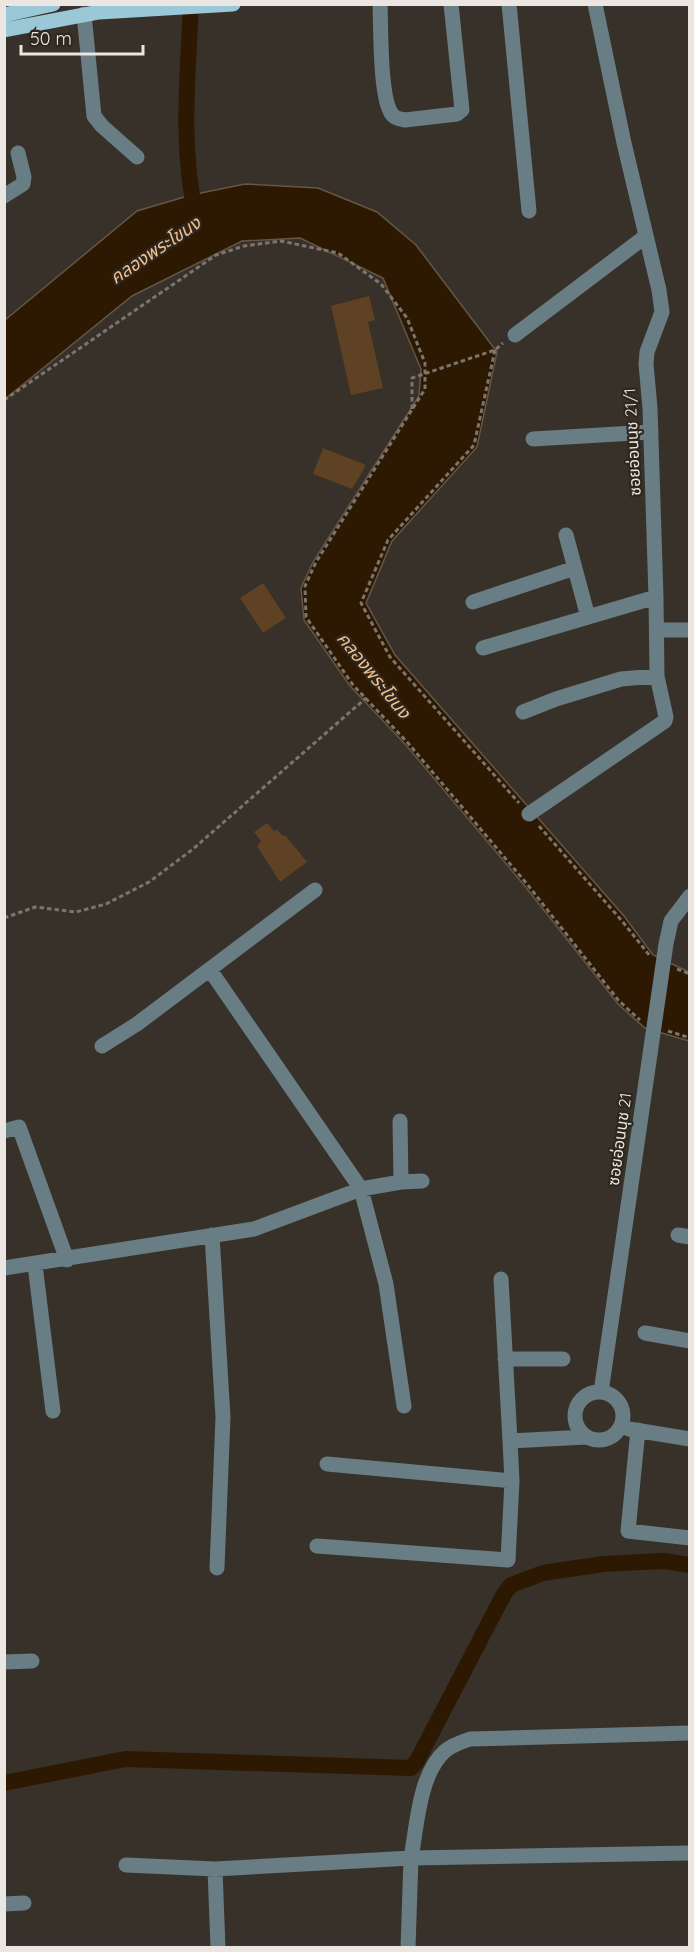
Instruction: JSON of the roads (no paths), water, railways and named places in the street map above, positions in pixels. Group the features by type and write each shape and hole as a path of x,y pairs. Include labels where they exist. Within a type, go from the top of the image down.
{"main road":[{"path":"4,15 53,4"},
{"path":"4,30 94,10 233,4"}],"street":[{"path":"380,4 385,96 391,113 398,119 405,120 458,114 462,110 452,4"},
{"path":"509,4 529,211"},
{"name":"ซอยอ่อนนุช 21/1","path":"529,814 664,721 666,717 657,676 658,630 651,432 646,364 647,352 662,312 595,4"},
{"path":"94,10 94,116 136,157"},
{"path":"4,196 23,184 24,177 18,153"},
{"path":"515,335 646,236"},
{"path":"533,439 651,432"},
{"path":"566,535 588,617"},
{"path":"473,602 575,568"},
{"path":"483,648 656,597"},
{"path":"658,630 690,630"},
{"path":"523,712 621,679 657,676"},
{"path":"102,1046 137,1024 315,890"},
{"name":"ซอยอ่อนนุช 21","path":"601,1392 666,944 671,921 690,896"},
{"path":"210,970 361,1189 386,1284 404,1406"},
{"path":"400,1120 401,1182"},
{"path":"4,1131 20,1126 67,1260"},
{"path":"4,1269 254,1228 361,1189 401,1182 423,1181"},
{"path":"212,1235 223,1417 217,1569"},
{"path":"35,1264 52,1411"},
{"path":"317,1546 508,1560 512,1481 501,1279"},
{"path":"645,1333 690,1341"},
{"path":"505,1359 563,1359"},
{"path":"510,1441 586,1437 602,1440 616,1433 620,1427 623,1412 620,1404 609,1394 601,1392 586,1396 576,1408 574,1417 576,1425 586,1437"},
{"path":"620,1427 690,1439"},
{"path":"639,1430 628,1531 690,1538"},
{"path":"327,1464 512,1481"},
{"path":"4,1662 32,1660"},
{"path":"408,1947 411,1858 424,1786 428,1775 445,1751 457,1743 470,1740 690,1733"},
{"path":"126,1865 215,1869 411,1858 690,1853"},
{"path":"215,1869 218,1947"},
{"path":"4,1904 24,1903"}],"water":[{"name":"คลองพระโขนง","path":"245,184 318,188 377,212 416,245 497,352 477,447 392,541 366,603 395,655 624,916 653,955 689,972 689,1041 645,1028 619,1005 524,885 405,744 350,686 304,620 301,588 313,562 419,396 421,369 383,278 300,238 242,241 132,296 5,399 5,320 137,211 191,195"}],"waterway":[{"name":"คลองพระโขนง","path":"191,4 187,137 191,190 196,216"},
{"path":"4,1783 125,1759 411,1768 417,1761 504,1594 511,1585 543,1573 603,1564 663,1561 690,1565"}]}
